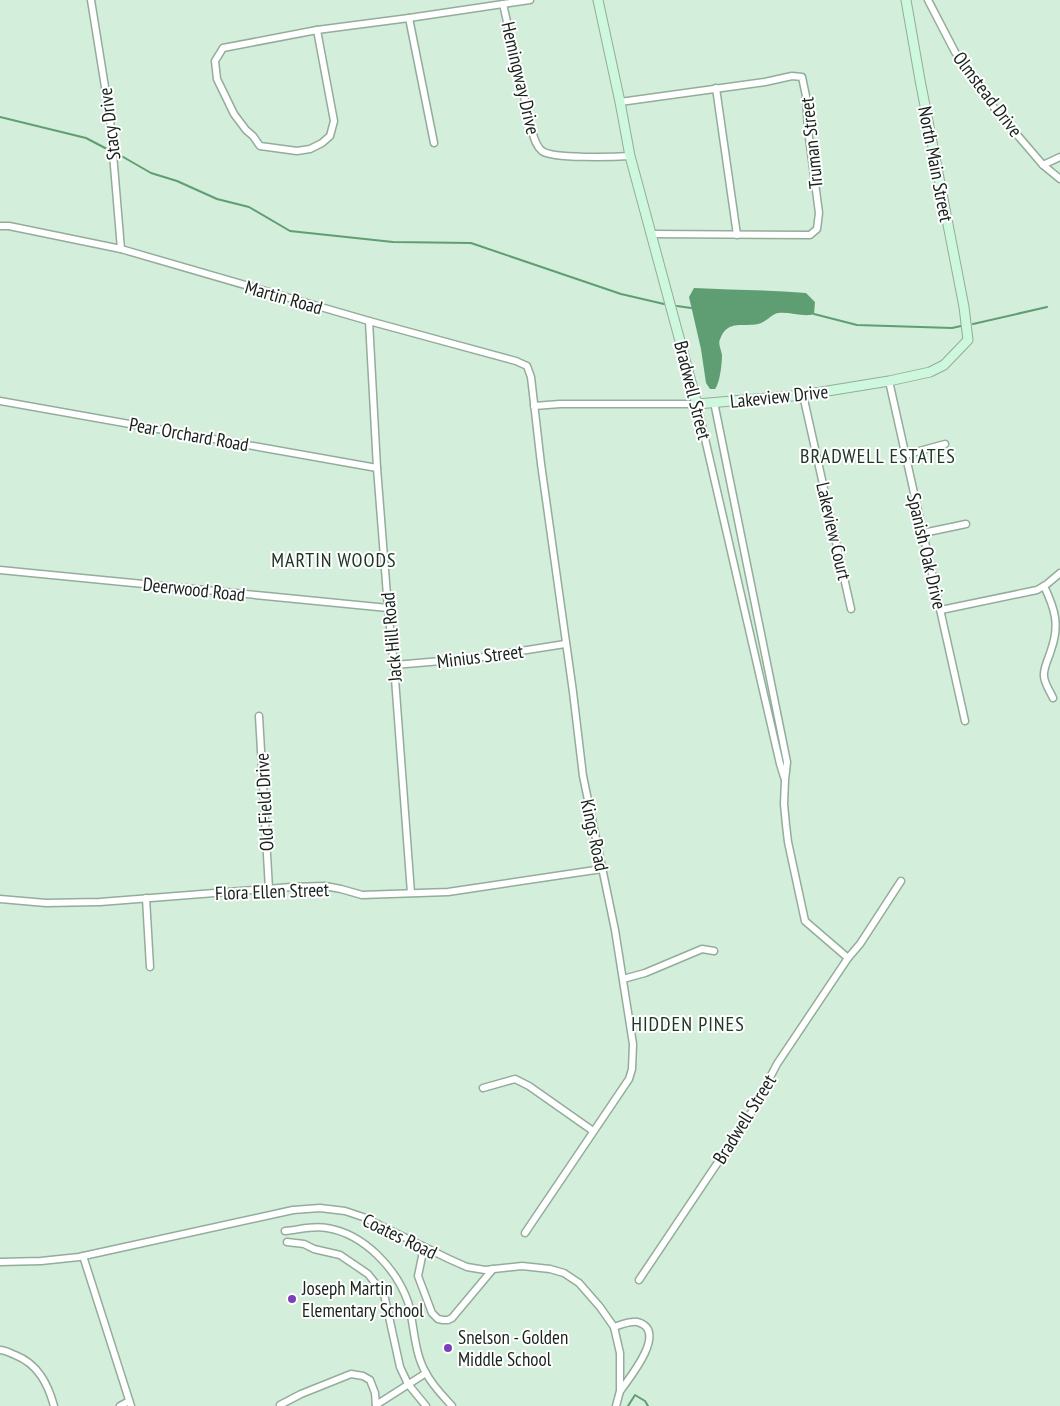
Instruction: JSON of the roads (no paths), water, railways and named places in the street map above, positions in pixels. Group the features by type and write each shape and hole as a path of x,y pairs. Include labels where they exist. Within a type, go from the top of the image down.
{"street":[{"name":"Stacy Drive","path":"91,0 110,118 121,249"},
{"path":"317,30 334,121 330,136 322,143 310,149 297,151 260,146 234,114 217,79 214,61 223,48 317,30 530,0"},
{"name":"Bradwell Street","path":"598,0 630,156 697,404 785,780"},
{"name":"North Main Street","path":"906,0 967,328"},
{"name":"Olmstead Drive","path":"928,0 955,52 995,109 1043,165 1060,179"},
{"name":"Hemingway Drive","path":"503,4 532,131 538,147 544,153 564,156 630,156"},
{"path":"409,18 434,143"},
{"name":"Truman Street","path":"716,88 765,82 792,76 802,77 806,96 808,130 819,213 817,229 810,235 737,235"},
{"path":"620,102 716,88 737,235 652,234"},
{"path":"1043,165 1060,157"},
{"name":"Martin Road","path":"0,226 9,226 121,249 368,321 516,361 527,366 531,377 534,406"},
{"name":"Jack Hill Road","path":"368,321 388,608 411,893"},
{"name":"Lakeview Drive","path":"534,406 560,404 697,404 803,394 889,381 930,372 944,365 968,340 967,328"},
{"name":"Spanish Oak Drive","path":"889,381 965,721"},
{"name":"Lakeview Court","path":"803,394 852,609"},
{"name":"Pear Orchard Road","path":"0,401 378,468"},
{"name":"Bradwell Street","path":"714,402 787,762 784,804 788,842 805,921 848,958"},
{"name":"Kings Road","path":"525,1233 629,1079 632,1069 633,1044 615,930 583,776 534,406"},
{"path":"905,455 945,444"},
{"path":"924,533 966,524"},
{"name":"Deerwood Road","path":"0,570 388,608"},
{"path":"941,610 1037,590 1060,573"},
{"path":"1044,586 1053,605 1056,626 1044,671 1044,678 1053,698"},
{"name":"Minius Street","path":"394,665 478,658 565,644"},
{"path":"1050,653 1060,652"},
{"name":"Old Field Drive","path":"259,716 269,889"},
{"name":"Flora Ellen Street","path":"0,899 46,903 100,902 325,886 362,895 448,892 602,869"},
{"name":"Bradwell Street","path":"638,1280 753,1110 777,1064 901,881"},
{"path":"146,898 150,968"},
{"path":"623,980 636,977 702,950 714,951"},
{"path":"483,1088 514,1079 529,1086 593,1131"},
{"name":"Coates Road","path":"0,1262 42,1261 84,1256 293,1210 320,1208 345,1211 363,1217 467,1267 486,1270 522,1266 550,1268 564,1273 579,1283 614,1327 620,1353 620,1390 616,1406"},
{"path":"285,1231 326,1227 353,1236 381,1259 398,1282 408,1303 419,1358 426,1374 452,1406"},
{"path":"287,1242 304,1244 314,1249 340,1255 368,1274 384,1294 400,1367 408,1384 426,1406"},
{"path":"424,1247 418,1276 432,1313 438,1319 448,1320 452,1318 494,1269"},
{"path":"84,1256 130,1404 120,1406"},
{"path":"614,1327 633,1322 642,1323 648,1328 650,1335 649,1343 642,1359 620,1390"},
{"path":"0,1350 20,1356 32,1364 42,1376 54,1406"},
{"path":"280,1406 301,1394 351,1374 370,1380 375,1393 376,1405 426,1374"}],"waterway":[{"path":"0,117 86,138 107,149"},
{"path":"118,154 151,173 177,181 217,199 249,207 290,231 393,242 471,243 621,294 664,304"},
{"path":"677,306 691,308"},
{"path":"973,324 1047,307"},
{"path":"814,314 857,325 952,328 961,326"},
{"path":"628,1406 635,1395 645,1401 648,1406"}],"place":[{"name":"Joseph Martin Elementary School","path":"292,1299"},
{"name":"Snelson - Golden Middle School","path":"448,1348"}],"district":[{"name":"BRADWELL ESTATES","path":"878,456"},
{"name":"MARTIN WOODS","path":"334,560"},
{"name":"HIDDEN PINES","path":"688,1024"}]}
